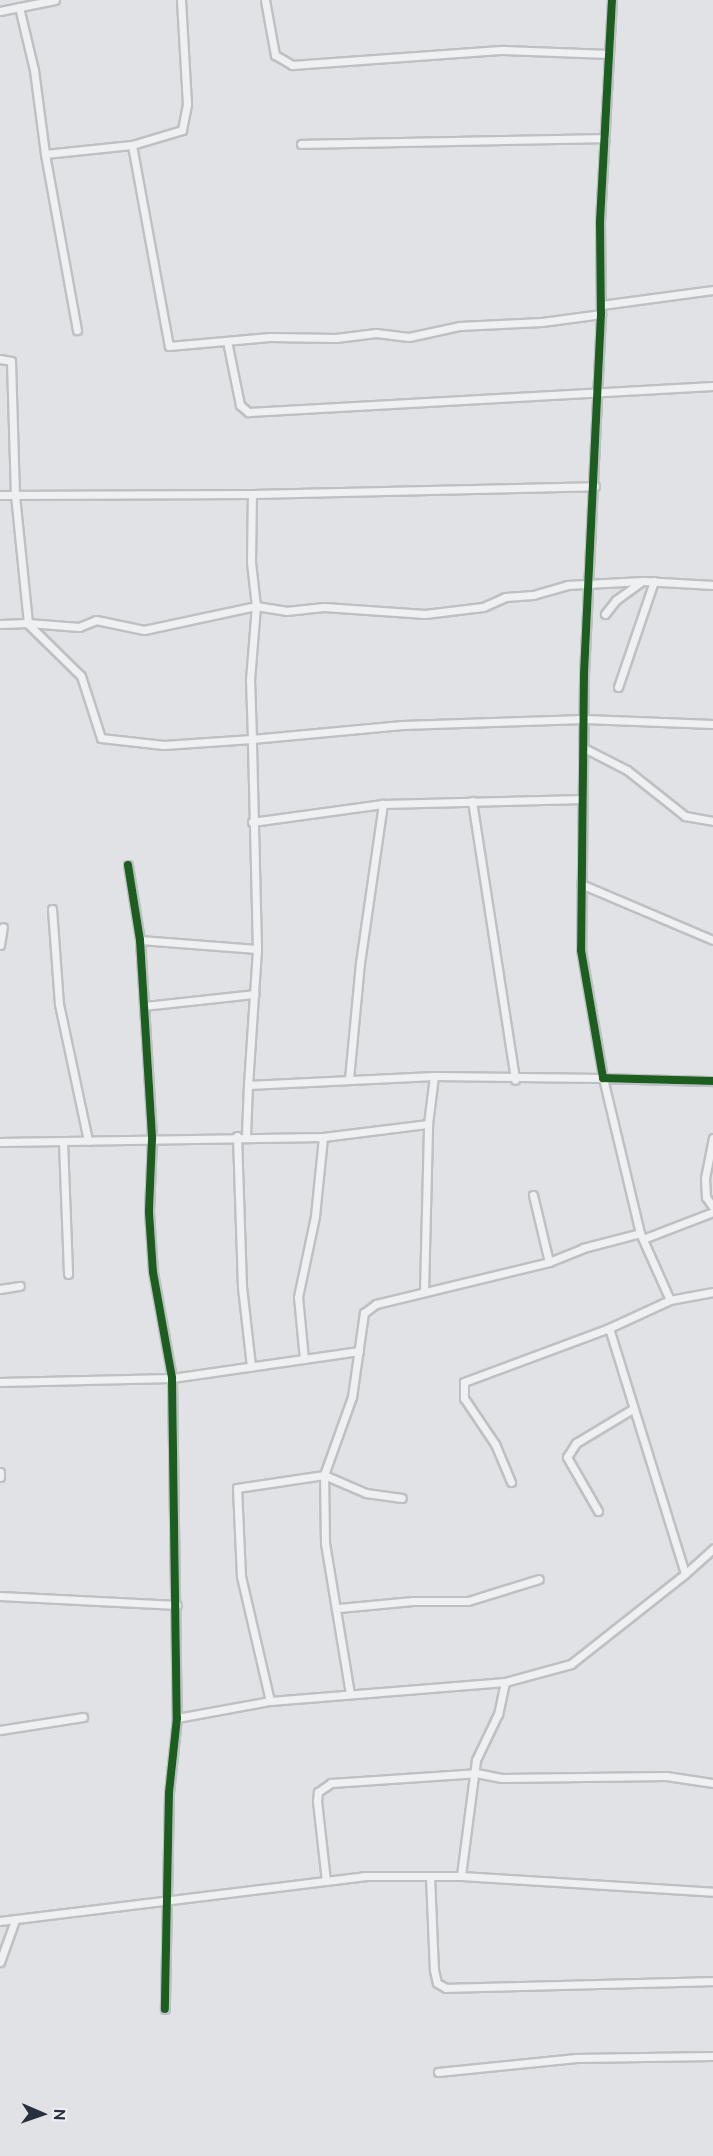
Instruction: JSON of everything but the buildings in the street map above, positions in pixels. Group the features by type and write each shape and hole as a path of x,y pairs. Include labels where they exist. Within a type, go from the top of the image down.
{"street":[{"path":"0,11 55,0"},
{"path":"45,154 132,145 182,130 186,120 181,0"},
{"path":"265,0 275,55 292,65 503,50 609,54"},
{"path":"612,0 600,223 601,310 584,719 581,950 603,1078 641,1236 670,1300"},
{"path":"19,7 34,69 45,154 76,330"},
{"path":"301,144 605,138"},
{"path":"132,145 165,341 169,346 376,333 415,336 459,326 542,322 713,290"},
{"path":"227,341 240,405 248,412 597,390 713,386"},
{"path":"0,358 11,361 15,495 28,624 81,676 96,734 101,738 164,745 402,725 584,719 713,724"},
{"path":"0,495 252,494 595,486"},
{"path":"246,1136 257,949 250,680 256,606 251,562 252,494"},
{"path":"605,614 616,600 643,581"},
{"path":"0,624 79,627 96,620 144,630 256,606 286,611 324,607 424,614 483,607 505,597 533,595 558,587 589,587 643,581 713,585"},
{"path":"618,687 654,581"},
{"path":"584,748 627,770 685,816 713,821"},
{"path":"252,822 383,804 583,800"},
{"path":"472,801 515,1080"},
{"path":"349,1079 360,963 383,804"},
{"path":"128,865 140,940 152,1139 149,1212 153,1272 172,1378 177,1718 169,1804 170,1900 165,2009"},
{"path":"581,884 713,940"},
{"path":"52,909 59,1004 88,1141"},
{"path":"0,945 3,927"},
{"path":"140,940 257,949"},
{"path":"144,1006 254,994"},
{"path":"424,1292 428,1124 434,1076"},
{"path":"248,1085 434,1076 515,1080 603,1078 713,1081"},
{"path":"0,1142 237,1136 322,1137 428,1124"},
{"path":"237,1136 242,1287 251,1366"},
{"path":"304,1359 298,1298 315,1216 322,1137"},
{"path":"350,1694 339,1608 325,1543 324,1475 352,1397 362,1323 369,1307 549,1262 583,1248 641,1236 713,1209 706,1197 705,1178 713,1138"},
{"path":"63,1142 68,1275"},
{"path":"532,1195 549,1262"},
{"path":"0,1289 20,1286"},
{"path":"511,1482 495,1444 464,1398 464,1382 609,1328 670,1300 713,1292"},
{"path":"609,1328 632,1410 686,1574"},
{"path":"0,1382 172,1378 359,1351"},
{"path":"598,1511 567,1457 576,1443 632,1410"},
{"path":"0,1472 0,1477"},
{"path":"270,1701 241,1575 235,1495 237,1488 245,1484 285,1483 324,1475 366,1493 402,1498"},
{"path":"177,1718 270,1701 350,1694 432,1691 505,1682 571,1664 686,1574 713,1549"},
{"path":"339,1608 413,1601 468,1601 539,1579"},
{"path":"0,1596 177,1605"},
{"path":"461,1876 462,1851 476,1773 476,1760 498,1714 505,1682"},
{"path":"0,1730 83,1717"},
{"path":"326,1881 317,1801 323,1786 476,1773 502,1778 666,1776 713,1783"},
{"path":"0,1921 364,1876 461,1876 713,1892"},
{"path":"430,1876 434,1970 437,1983 446,1988 713,1981"},
{"path":"0,1962 15,1920"},
{"path":"438,2072 576,2058 713,2056"}],"cycle path":[{"path":"612,0 600,223 601,314 584,676 581,950 603,1078 713,1081"},
{"path":"128,865 140,940 152,1139 149,1212 153,1272 172,1378 177,1718 169,1793 165,2009"}]}
